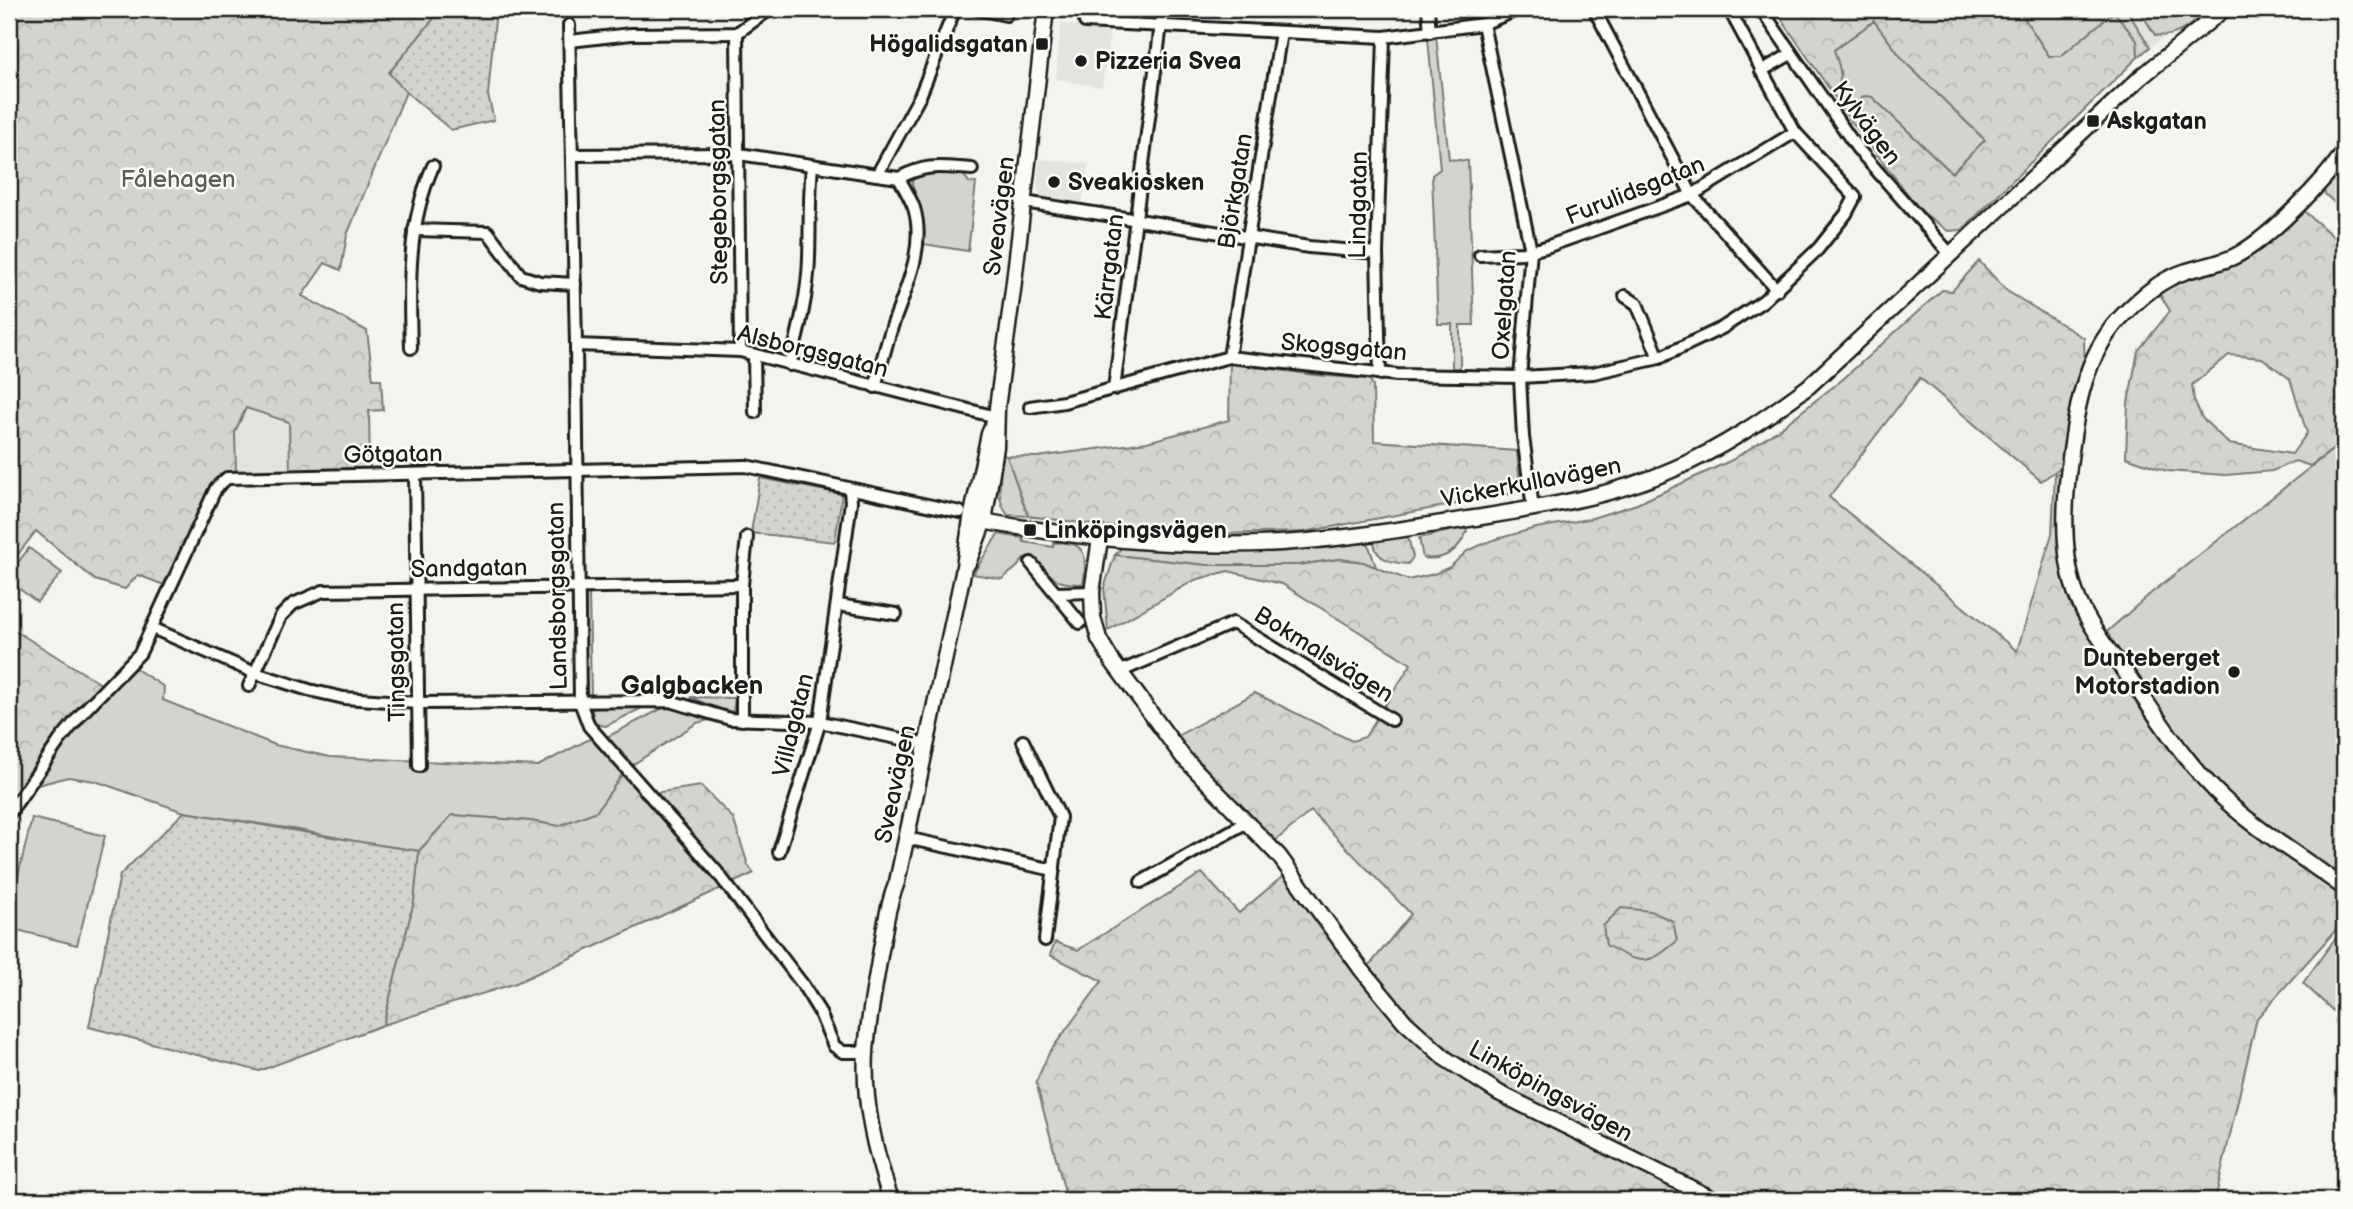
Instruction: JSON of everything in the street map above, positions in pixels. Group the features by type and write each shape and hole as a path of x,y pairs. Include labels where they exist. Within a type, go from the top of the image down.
{"main road":[{"name":"Vickerkullavägen","path":"972,517 1047,533 1100,539 1194,545 1282,543 1363,535 1582,499 1675,469 1750,429 1809,386 2140,78 2224,9"},
{"name":"Sveavägen","path":"891,1200 870,1122 866,1052 871,1006 886,917 897,882 963,573 979,539 972,517 996,447 996,418 1045,12"},
{"path":"2344,152 2321,181 2246,250 2219,263 2170,277 2151,290 2112,327 2089,368 2079,401 2070,456 2066,513 2071,574 2082,608 2116,661 2200,775 2227,803 2344,888"},
{"name":"Linköpingsvägen","path":"1100,539 1092,592 1096,630 1104,649 1183,757 1279,856 1382,996 1446,1059 1480,1083 1544,1118 1715,1200"}],"street":[{"path":"570,41 631,34 737,33 770,9"},
{"path":"877,175 920,96 955,9"},
{"path":"977,9 1006,15"},
{"name":"Kärrgatan","path":"1114,388 1163,9"},
{"path":"1428,9 1430,32"},
{"path":"1085,22 1384,37 1483,24 1519,9"},
{"path":"1594,9 1692,195 1777,290"},
{"path":"1729,9 1795,132"},
{"name":"Kylvägen","path":"1761,9 1857,148 1951,254"},
{"name":"Oxelgatan","path":"1483,24 1531,251 1520,377 1523,437 1533,508"},
{"name":"Landsborgsgatan","path":"569,25 580,702 589,726 717,872 803,985 819,1011 834,1046 843,1052 866,1052"},
{"name":"Stegeborgsgatan","path":"737,33 740,351"},
{"name":"Björkgatan","path":"1229,357 1281,33"},
{"name":"Lindgatan","path":"1380,373 1377,253 1384,37"},
{"path":"1762,71 1791,54"},
{"name":"Furulidsgatan","path":"1480,255 1531,251 1692,195 1795,132"},
{"name":"Skogsgatan","path":"1030,407 1046,406 1229,357 1380,373 1520,377 1593,373 1659,358 1722,328 1777,290 1818,249 1855,200 1853,194 1795,132"},
{"path":"572,155 738,154 899,178 929,166 972,169"},
{"path":"411,348 410,270 414,230 425,183 433,166"},
{"path":"790,365 802,320 806,290 812,166"},
{"path":"875,387 892,327 910,279 917,245 914,209 899,178"},
{"path":"1024,202 1309,247 1377,253"},
{"path":"414,230 488,232 521,276 540,282 575,284"},
{"path":"1625,296 1637,304 1659,358"},
{"name":"Alsborgsgatan","path":"576,345 740,351 996,418"},
{"path":"754,355 755,412"},
{"name":"Götgatan","path":"9,814 60,740 140,653 216,488 227,478 746,466 972,517"},
{"name":"Tingsgatan","path":"415,474 419,766"},
{"name":"Villagatan","path":"779,852 820,722 838,605 851,502 850,489"},
{"path":"742,720 742,585 747,537"},
{"path":"1031,563 1080,623"},
{"name":"Sandgatan","path":"249,686 281,616 293,604 323,591 742,585"},
{"path":"1056,593 1092,592"},
{"path":"838,605 896,614"},
{"name":"Bokmalsvägen","path":"1119,672 1233,622 1392,720"},
{"path":"152,628 255,673 344,698 418,703 670,701 742,720 820,722 926,744"},
{"path":"1023,741 1060,817 1045,940"},
{"path":"1141,882 1247,822"},
{"path":"906,838 1054,870"}],"shaded area":[{"path":"2126,9 2208,9 2150,47"},
{"path":"1061,23 1110,32 1102,87 1056,79"},
{"path":"1040,159 1088,164 1082,205 1040,199 1037,185"},
{"path":"246,407 289,422 290,471 236,471 235,432"}],"green space":[{"name":"Fålehagen","path":"9,9 451,9 435,17 389,73 406,92 347,235 341,270 325,263 302,296 367,331 373,379 381,379 383,410 369,411 370,469 290,471 289,422 246,408 235,432 236,471 220,476 213,485 164,585 138,575 125,589 95,580 36,531 9,566"},
{"path":"451,9 496,9 488,95 494,120 451,130 406,92 389,73 435,17"},
{"path":"1777,9 1818,9 1822,15 1832,9 2022,9 2020,12 2049,56 2061,56 2114,12 2137,41 2138,57 1962,230 1948,231 1920,210 1845,113 1864,96 1872,97 1952,173 1985,140 1905,62 1874,21 1834,50 1840,78 1833,94"},
{"path":"2022,9 2126,9 2150,47 2138,57 2137,41 2114,13 2061,56 2049,56 2020,12"},
{"path":"2139,9 2211,9 2179,32 2164,36 2155,35"},
{"path":"1874,21 1905,62 1985,140 1952,173 1872,97 1864,96 1845,113 1833,94 1840,78 1834,50"},
{"path":"1436,36 1449,159 1468,161 1474,325 1460,325 1460,368 1452,368 1452,324 1438,324 1432,175 1440,169 1428,38"},
{"path":"2344,165 2344,212 2324,190"},
{"path":"929,170 962,173 969,182 976,183 968,251 923,244 922,213 912,180 920,172"},
{"path":"2295,203 2344,246 2344,448 2336,447 2310,466 2295,461 2272,471 2226,475 2167,471 2126,457 2128,403 2138,351 2170,311 2155,286 2229,251 2278,218","holes":["2229,355 2262,358 2290,379 2307,433 2292,454 2229,444 2202,418 2194,400 2192,385"]},
{"path":"1979,261 2007,291 2084,338 2085,380 2069,462 2041,481 1920,378 1829,497 2017,651 2052,534 2055,474 2069,470 2068,558 2087,615 2191,768 2344,888 2344,921 2257,1018 2215,1200 1731,1200 1718,1195 1713,1200 1067,1200 1036,1082 1049,1053 1102,981 1050,955 1055,942 1078,950 1202,873 1239,913 1294,867 1357,974 1414,1020 1369,966 1411,914 1311,811 1274,842 1172,739 1255,693 1352,741 1365,737 1411,664 1282,584 1228,571 1195,580 1108,630 1104,588 1115,555 1206,565 1299,565 1339,559 1363,562 1408,580 1434,574 1450,567 1467,551 1490,541 1536,528 1589,519 1637,504 1732,460 1778,430 1843,379 1942,290 1952,291"},
{"path":"1230,363 1314,375 1369,379 1373,385 1374,441 1517,451 1520,486 1515,493 1304,532 1171,535 1028,516 1007,456 1037,457 1147,442 1229,420"},
{"name":"Dunteberget Motorstadion","path":"2336,447 2344,448 2344,888 2191,768 2101,637 2150,594"},
{"path":"1003,455 1007,456 1028,516 1008,515 1001,502"},
{"path":"760,478 842,494 835,542 751,533"},
{"path":"1463,528 1467,531 1464,538 1450,553 1438,558 1423,558 1419,538"},
{"path":"998,534 1053,547 1053,543 1064,542 1078,547 1085,565 1083,584 1059,581 1033,556 1025,558 1002,579 973,574"},
{"path":"1408,537 1413,557 1408,564 1384,558 1374,545 1374,538"},
{"path":"1368,543 1376,567 1363,562 1339,559 1299,565 1206,565 1115,555 1122,547 1214,551"},
{"path":"29,548 62,573 37,602 9,581 9,574"},
{"path":"589,591 591,696 586,694 584,686 582,596"},
{"path":"9,627 101,684 9,816"},
{"path":"130,665 164,687 163,700 275,745 330,757 538,766 599,734 603,739 663,708 679,708 709,720 697,723 626,769 597,811 559,826 452,815 419,851 184,812 95,781 68,777 30,787 60,742"},
{"path":"690,697 735,698 733,712 723,711"},
{"path":"639,705 642,708 606,726 599,725 593,719 592,710 596,707"},
{"path":"626,769 654,793 701,786 733,818 748,865 754,873 516,983 383,1025 414,901 419,851 452,815 559,826 597,811"},
{"path":"184,812 419,851 414,901 383,1025 259,1071 89,1027 120,875"},
{"path":"32,818 105,836 77,945 9,928 9,913"},
{"path":"1621,908 1650,911 1673,921 1677,941 1658,955 1643,960 1627,956 1606,945 1603,926"},
{"path":"2344,926 2344,1021 2303,983"}],"place":[{"name":"Högalidsgatan","path":"1042,44"},
{"name":"Pizzeria Svea","path":"1081,61"},
{"name":"Askgatan","path":"2093,121"},
{"name":"Sveakiosken","path":"1054,182"},
{"name":"Linköpingsvägen","path":"1030,530"},
{"name":"Dunteberget Motorstadion","path":"2234,672"}],"district":[{"name":"Galgbacken","path":"692,685"}]}
